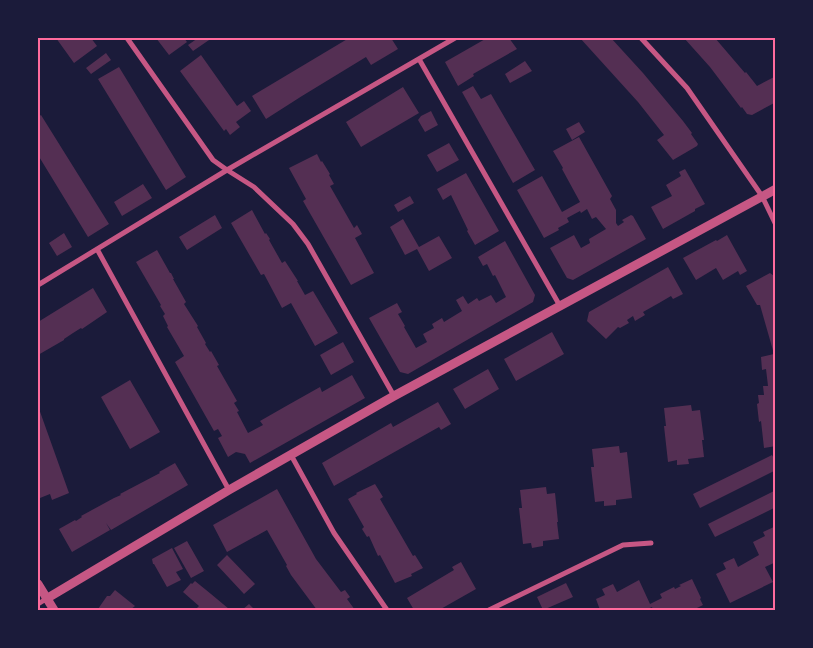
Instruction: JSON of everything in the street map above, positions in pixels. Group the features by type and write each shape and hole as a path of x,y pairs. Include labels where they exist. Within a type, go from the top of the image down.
{"street":[{"path":"127,38 213,160 254,187 293,224 308,244 394,396"},
{"path":"38,285 227,170 455,38"},
{"path":"641,38 687,88 762,196 776,225"},
{"path":"418,59 560,306"},
{"path":"38,604 229,490 394,396 776,189"},
{"path":"97,249 229,490"},
{"path":"291,455 334,533 387,610"},
{"path":"489,610 623,546 651,543"},
{"path":"38,584 54,610"}],"building":[{"path":"56,38 91,38 97,46 74,63"},
{"path":"156,38 184,38 187,42 169,55"},
{"path":"198,38 212,38 193,51 188,45"},
{"path":"349,38 356,38 358,40 362,38 391,38 398,49 371,65 366,57 266,119 252,96"},
{"path":"487,38 509,38 517,49 473,74 474,76 458,86 445,62"},
{"path":"580,38 611,38 683,121 692,133 698,144 697,146 673,160 657,140 664,135 638,102"},
{"path":"684,38 715,38 757,86 776,76 776,102 752,115 747,114 710,67"},
{"path":"106,53 111,60 91,74 86,68"},
{"path":"201,55 237,106 244,101 251,111 236,122 240,127 230,135 226,129 224,131 180,71"},
{"path":"525,61 532,71 510,83 505,74"},
{"path":"119,67 186,177 166,190 98,79"},
{"path":"473,86 481,99 491,94 535,170 513,183 462,92"},
{"path":"403,87 419,113 361,147 346,122"},
{"path":"431,111 438,125 425,132 418,120 421,116"},
{"path":"41,115 109,224 88,237 38,155 38,117"},
{"path":"579,122 585,132 572,140 566,129"},
{"path":"579,137 612,196 610,199 616,210 616,223 618,226 624,222 622,220 631,215 633,216 646,239 573,280 567,278 550,248 574,235 581,248 590,243 589,239 606,229 596,217 592,219 587,209 567,218 569,222 544,238 517,190 542,176 562,212 580,202 553,151"},
{"path":"449,143 459,160 437,172 427,155"},
{"path":"317,154 330,174 334,184 330,186 354,228 357,225 362,234 355,238 374,273 351,285 303,201 306,199 289,168"},
{"path":"685,169 705,204 663,229 651,207 672,196 666,185 681,176 679,172"},
{"path":"466,173 499,231 475,245 451,195 443,200 437,189"},
{"path":"143,184 152,198 122,216 114,202"},
{"path":"410,196 414,203 398,212 394,205"},
{"path":"252,210 282,263 285,261 305,295 313,291 338,333 315,346 291,303 282,308 264,274 261,275 231,223"},
{"path":"215,215 222,228 187,250 179,237"},
{"path":"403,219 419,247 439,236 452,258 429,271 417,249 405,255 390,227"},
{"path":"64,233 72,247 57,256 49,243"},
{"path":"727,235 747,271 740,275 738,271 723,280 716,268 696,280 683,258"},
{"path":"505,241 535,295 533,302 408,374 400,372 369,318 397,303 402,312 398,314 416,348 427,342 423,334 434,328 432,324 442,318 444,322 462,311 456,300 463,296 468,304 477,298 479,301 491,295 496,303 506,297 495,275 493,276 487,264 483,266 478,257"},
{"path":"157,250 171,273 186,302 184,304 198,326 205,344 219,365 217,366 237,401 234,403 239,411 237,412 248,433 263,425 260,421 320,387 322,392 352,375 365,398 250,463 245,454 236,452 228,457 218,438 222,436 218,429 214,431 175,362 184,356 167,327 161,305 136,262"},
{"path":"668,267 683,294 673,299 671,296 643,312 645,315 635,321 633,316 627,320 629,323 620,328 618,327 606,339 587,321 589,312"},
{"path":"770,273 776,280 776,446 764,448 757,404 759,403 758,395 764,395 763,386 768,386 766,369 762,370 761,357 774,354 760,305 757,305 746,286"},
{"path":"93,288 107,312 38,355 38,322"},
{"path":"552,332 564,354 516,381 504,359"},
{"path":"343,342 354,362 331,375 320,355"},
{"path":"488,369 499,389 465,409 453,389"},
{"path":"130,380 160,432 130,449 101,397"},
{"path":"438,402 451,424 441,430 439,427 334,486 322,463 391,423 393,427"},
{"path":"691,405 692,411 700,410 704,457 688,459 689,464 677,465 677,460 668,462 664,408"},
{"path":"38,406 69,493 52,500 50,494 40,498 38,491"},
{"path":"619,446 620,453 627,452 632,498 616,500 616,505 604,506 604,501 595,502 591,467 594,467 592,449"},
{"path":"772,455 776,462 776,470 700,508 693,494"},
{"path":"175,463 188,485 111,530 106,523 110,530 72,552 59,529"},
{"path":"375,484 383,497 380,499 413,556 415,555 423,568 411,574 412,576 395,583 380,555 378,556 369,536 367,537 362,529 364,527 348,499"},
{"path":"546,487 547,494 555,493 559,539 543,541 543,546 532,548 531,543 523,544 519,508 522,508 520,490"},
{"path":"277,489 316,559 341,592 345,590 350,597 347,599 355,610 317,610 291,575 267,530 227,552 213,525"},
{"path":"776,490 776,507 715,537 708,524"},
{"path":"776,526 776,562 765,567 773,582 730,603 716,574 726,569 723,563 734,558 738,567 759,555 753,542 765,536 763,532"},
{"path":"187,541 204,571 191,578 174,548"},
{"path":"172,548 183,569 176,572 181,580 167,587 152,559"},
{"path":"227,555 255,584 244,594 217,565"},
{"path":"461,562 476,589 439,610 414,610 407,598 454,570 452,567"},
{"path":"692,579 703,605 693,610 653,610 652,607 645,610 600,610 596,599 605,595 602,589 613,584 617,592 639,580 650,604 662,598 660,594 674,587 675,589"},
{"path":"195,581 229,609 195,610 199,606 183,592"},
{"path":"566,583 573,597 543,610 537,597"},
{"path":"115,590 135,606 130,610 98,609 107,596 110,596"},
{"path":"249,604 255,610 242,610"}]}
